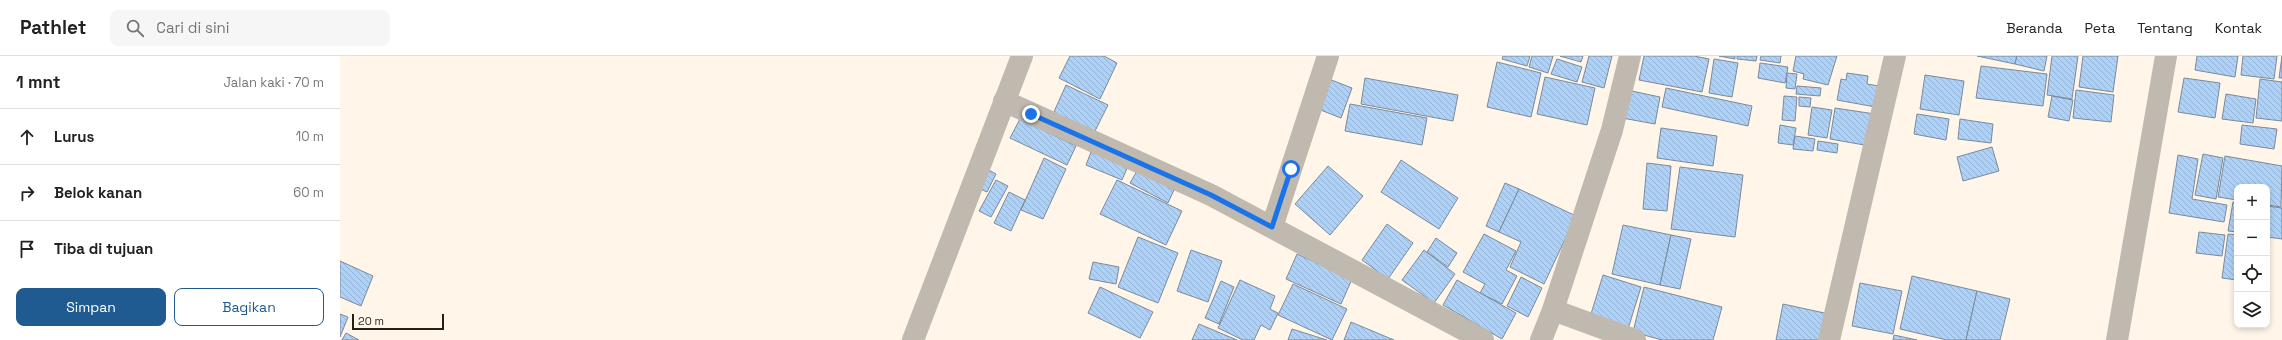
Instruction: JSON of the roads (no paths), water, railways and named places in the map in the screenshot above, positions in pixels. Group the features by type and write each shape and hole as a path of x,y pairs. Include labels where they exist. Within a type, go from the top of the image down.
{"street":[{"path":"913,340 1022,56"},
{"path":"1272,227 1328,56"},
{"path":"1541,340 1553,310 1612,130 1630,56"},
{"path":"1829,340 1896,56"},
{"path":"2116,340 2166,56"},
{"path":"1004,101 1211,195 1482,340"},
{"path":"1553,310 1635,340"}]}
